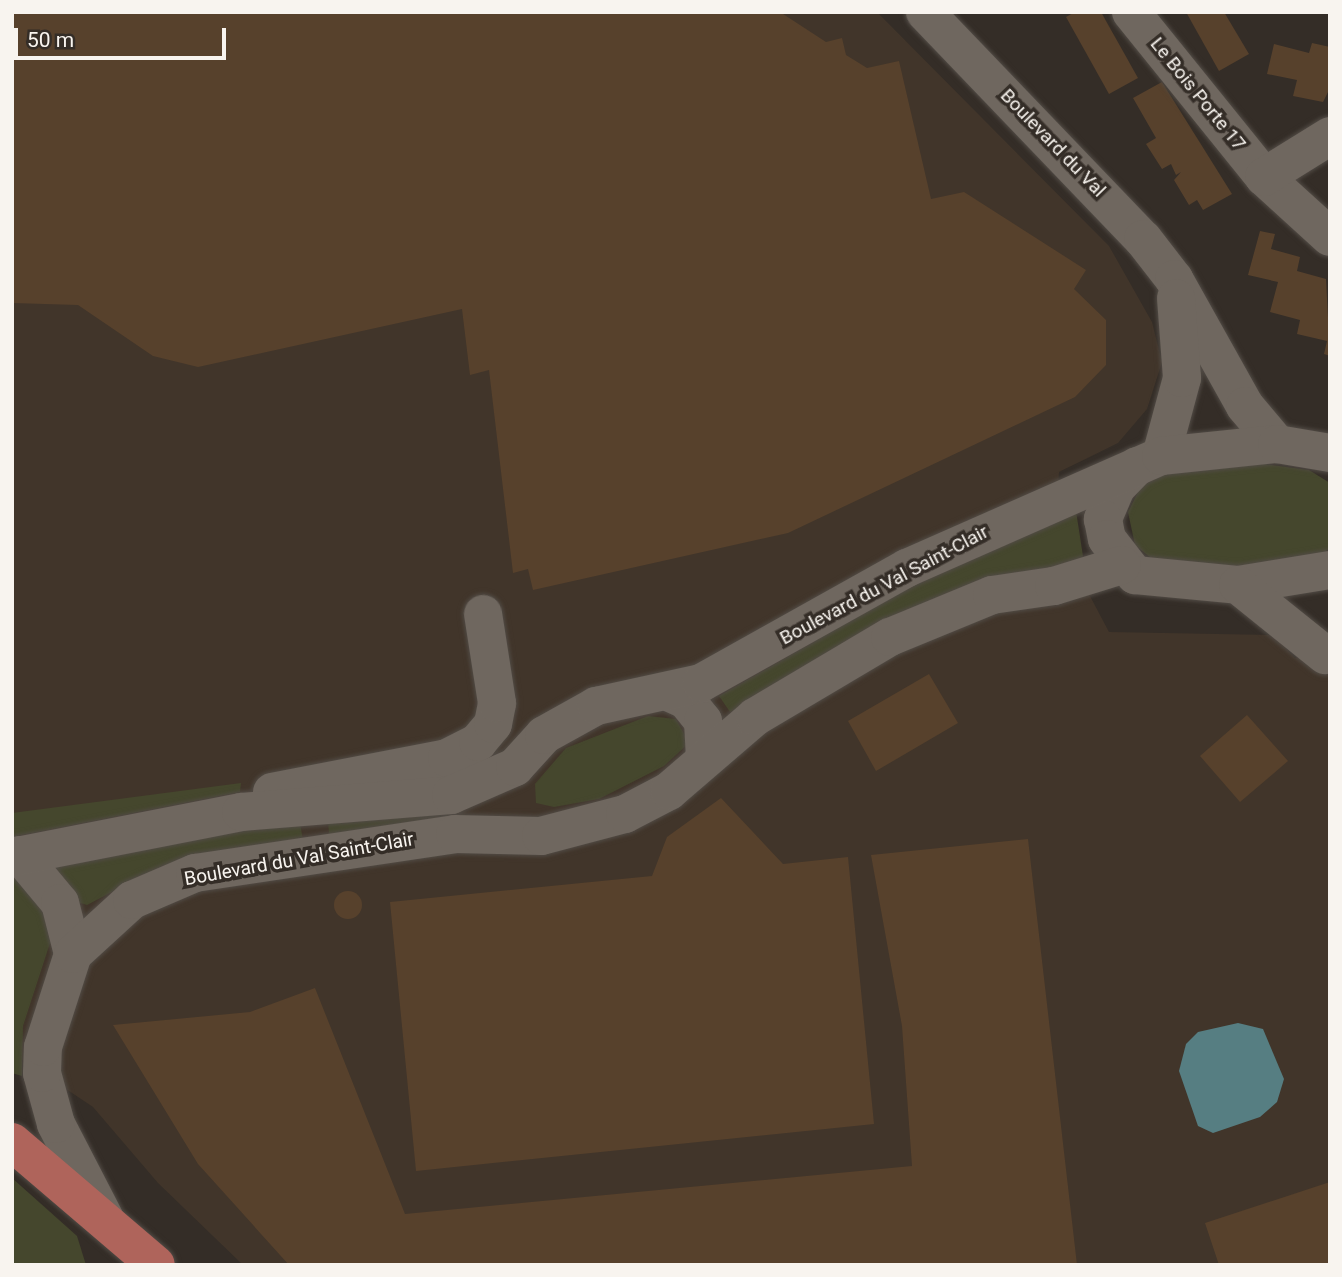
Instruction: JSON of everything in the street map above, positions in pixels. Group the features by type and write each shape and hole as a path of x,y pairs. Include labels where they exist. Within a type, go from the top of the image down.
{"main road":[{"path":"12,1142 116,1240 156,1265"}],"street":[{"name":"Boulevard du Val","path":"925,12 1084,174 1174,279 1238,394 1278,443"},
{"name":"Le Bois Porte 17","path":"1131,12 1264,177 1330,237"},
{"path":"1264,177 1330,136"},
{"path":"1174,279 1182,378 1150,460 1116,488 1103,519 1122,565 1156,581 1238,585 1330,570"},
{"name":"Boulevard du Val Saint-Clair","path":"241,812 374,804 451,795 521,761 544,735 596,706 670,693 701,683 907,568 1150,460 1278,443 1330,453"},
{"name":"Boulevard du Val Saint-Clair","path":"116,1240 64,1144 42,1073 48,1021 73,954 132,900 195,873 433,836 541,836 625,814 669,791 705,755 755,717 922,621 992,595 1054,586 1122,565"},
{"path":"1238,585 1328,657"},
{"path":"73,954 60,903 24,854 241,812 276,789 447,758 478,742 493,724 497,703 483,614 511,647 521,761 510,799 541,836"},
{"path":"670,693 686,700 703,721 705,755"}],"shaded area":[{"path":"12,12 877,12 1109,246 1152,322 1162,362 1147,409 1118,443 1059,472 1057,512 1073,564 1109,632 1273,635 1295,658 1330,649 1330,1265 243,1265 158,1183 93,1107 12,1053"}],"green space":[{"path":"1256,463 1309,470 1330,483 1330,548 1322,554 1256,568 1152,559 1135,545 1128,512 1141,486 1163,472"},
{"path":"1076,511 1083,556 1078,563 1007,575 730,712 719,696 989,542"},
{"path":"648,716 676,719 689,743 664,766 599,799 554,807 536,803 535,784 566,748"},
{"path":"241,783 240,792 12,837 12,813"},
{"path":"442,809 442,817 329,834 328,820"},
{"path":"237,823 300,823 303,840 162,866 87,905 77,902 47,862"},
{"path":"12,875 37,892 51,940 23,1026 22,1076 12,1073"},
{"path":"12,1178 77,1236 86,1265 12,1265"}],"water":[{"path":"1238,1023 1263,1029 1284,1079 1277,1102 1260,1117 1213,1133 1198,1126 1179,1071 1186,1044 1198,1032"}],"building":[{"path":"12,12 780,12 826,42 842,38 846,55 867,68 899,61 931,199 964,192 1086,270 1074,289 1106,320 1106,365 1075,397 788,533 533,590 528,569 513,573 489,370 470,375 462,309 198,367 153,356 78,305 12,303"},
{"path":"1075,12 1101,12 1138,78 1109,94 1066,17"},
{"path":"1186,12 1224,12 1249,54 1219,71"},
{"path":"1312,43 1330,47 1330,88 1323,102 1293,96 1297,80 1267,74 1274,44 1309,53"},
{"path":"1162,82 1232,194 1203,210 1197,200 1189,205 1174,180 1181,172 1176,175 1171,164 1162,169 1146,144 1156,138 1133,98"},
{"path":"1260,231 1275,234 1271,249 1300,257 1297,271 1326,279 1330,356 1324,354 1327,341 1297,334 1300,320 1270,312 1278,282 1248,275"},
{"path":"929,674 958,723 876,771 848,721"},
{"path":"1247,715 1288,761 1240,802 1200,756"},
{"path":"721,798 783,864 848,857 874,1124 416,1171 390,902 652,876 667,837"},
{"path":"1028,839 1077,1265 289,1265 198,1164 113,1025 250,1012 315,988 405,1214 912,1166 902,1026 871,855"},
{"path":"348,891 358,895 362,905 358,915 348,919 338,915 334,905 338,895"},
{"path":"1330,1182 1330,1265 1219,1265 1205,1223"}]}
